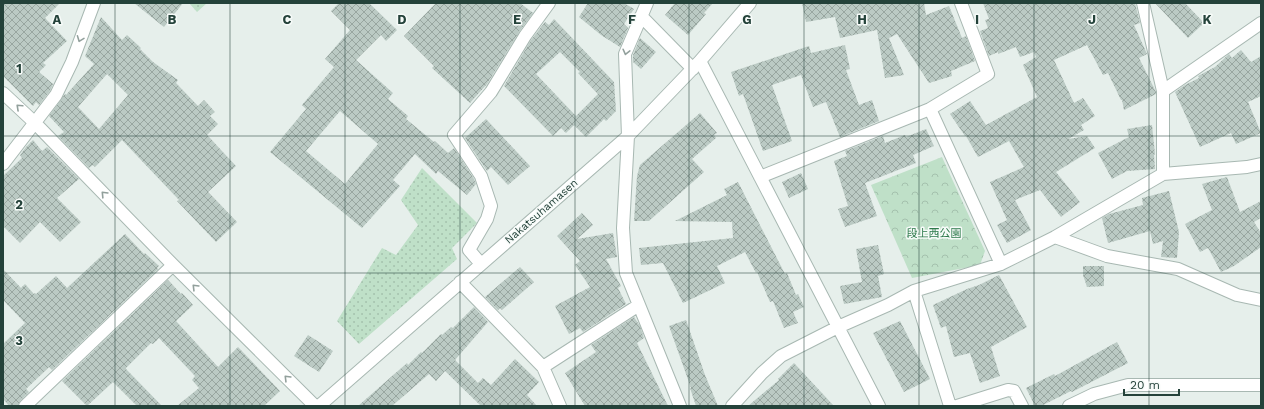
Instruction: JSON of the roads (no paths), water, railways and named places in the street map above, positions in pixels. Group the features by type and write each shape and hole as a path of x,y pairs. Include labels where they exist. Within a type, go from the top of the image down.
{"street":[{"path":"3,164 56,95 72,62 94,3"},
{"path":"481,264 469,250 487,219 491,206 481,176 454,135 491,92 526,36 550,3"},
{"path":"647,3 625,54 628,136 623,228 626,272 680,406"},
{"name":"Nakatsuhamasen","path":"319,406 628,136 696,65 750,3"},
{"path":"760,177 930,109 988,74 961,3"},
{"path":"1143,3 1163,91 1163,174"},
{"path":"641,16 696,65 760,177 879,406"},
{"path":"1163,91 1261,23"},
{"path":"3,93 34,122 173,265 315,406"},
{"path":"930,109 1001,264"},
{"path":"732,406 762,373 782,356 838,327 888,305 914,291 1001,264 1055,236 1163,174 1247,167 1261,164"},
{"path":"1055,236 1107,256 1178,269 1237,295 1261,300"},
{"path":"25,406 173,265"},
{"path":"460,282 544,367 560,406"},
{"path":"914,291 950,406"},
{"path":"544,367 639,305"},
{"path":"1069,406 1094,394 1128,385 1261,385"},
{"path":"957,406 1008,390 1014,392 1022,406"}],"park label":[{"name":"段上西公園","path":"934,233"}]}
